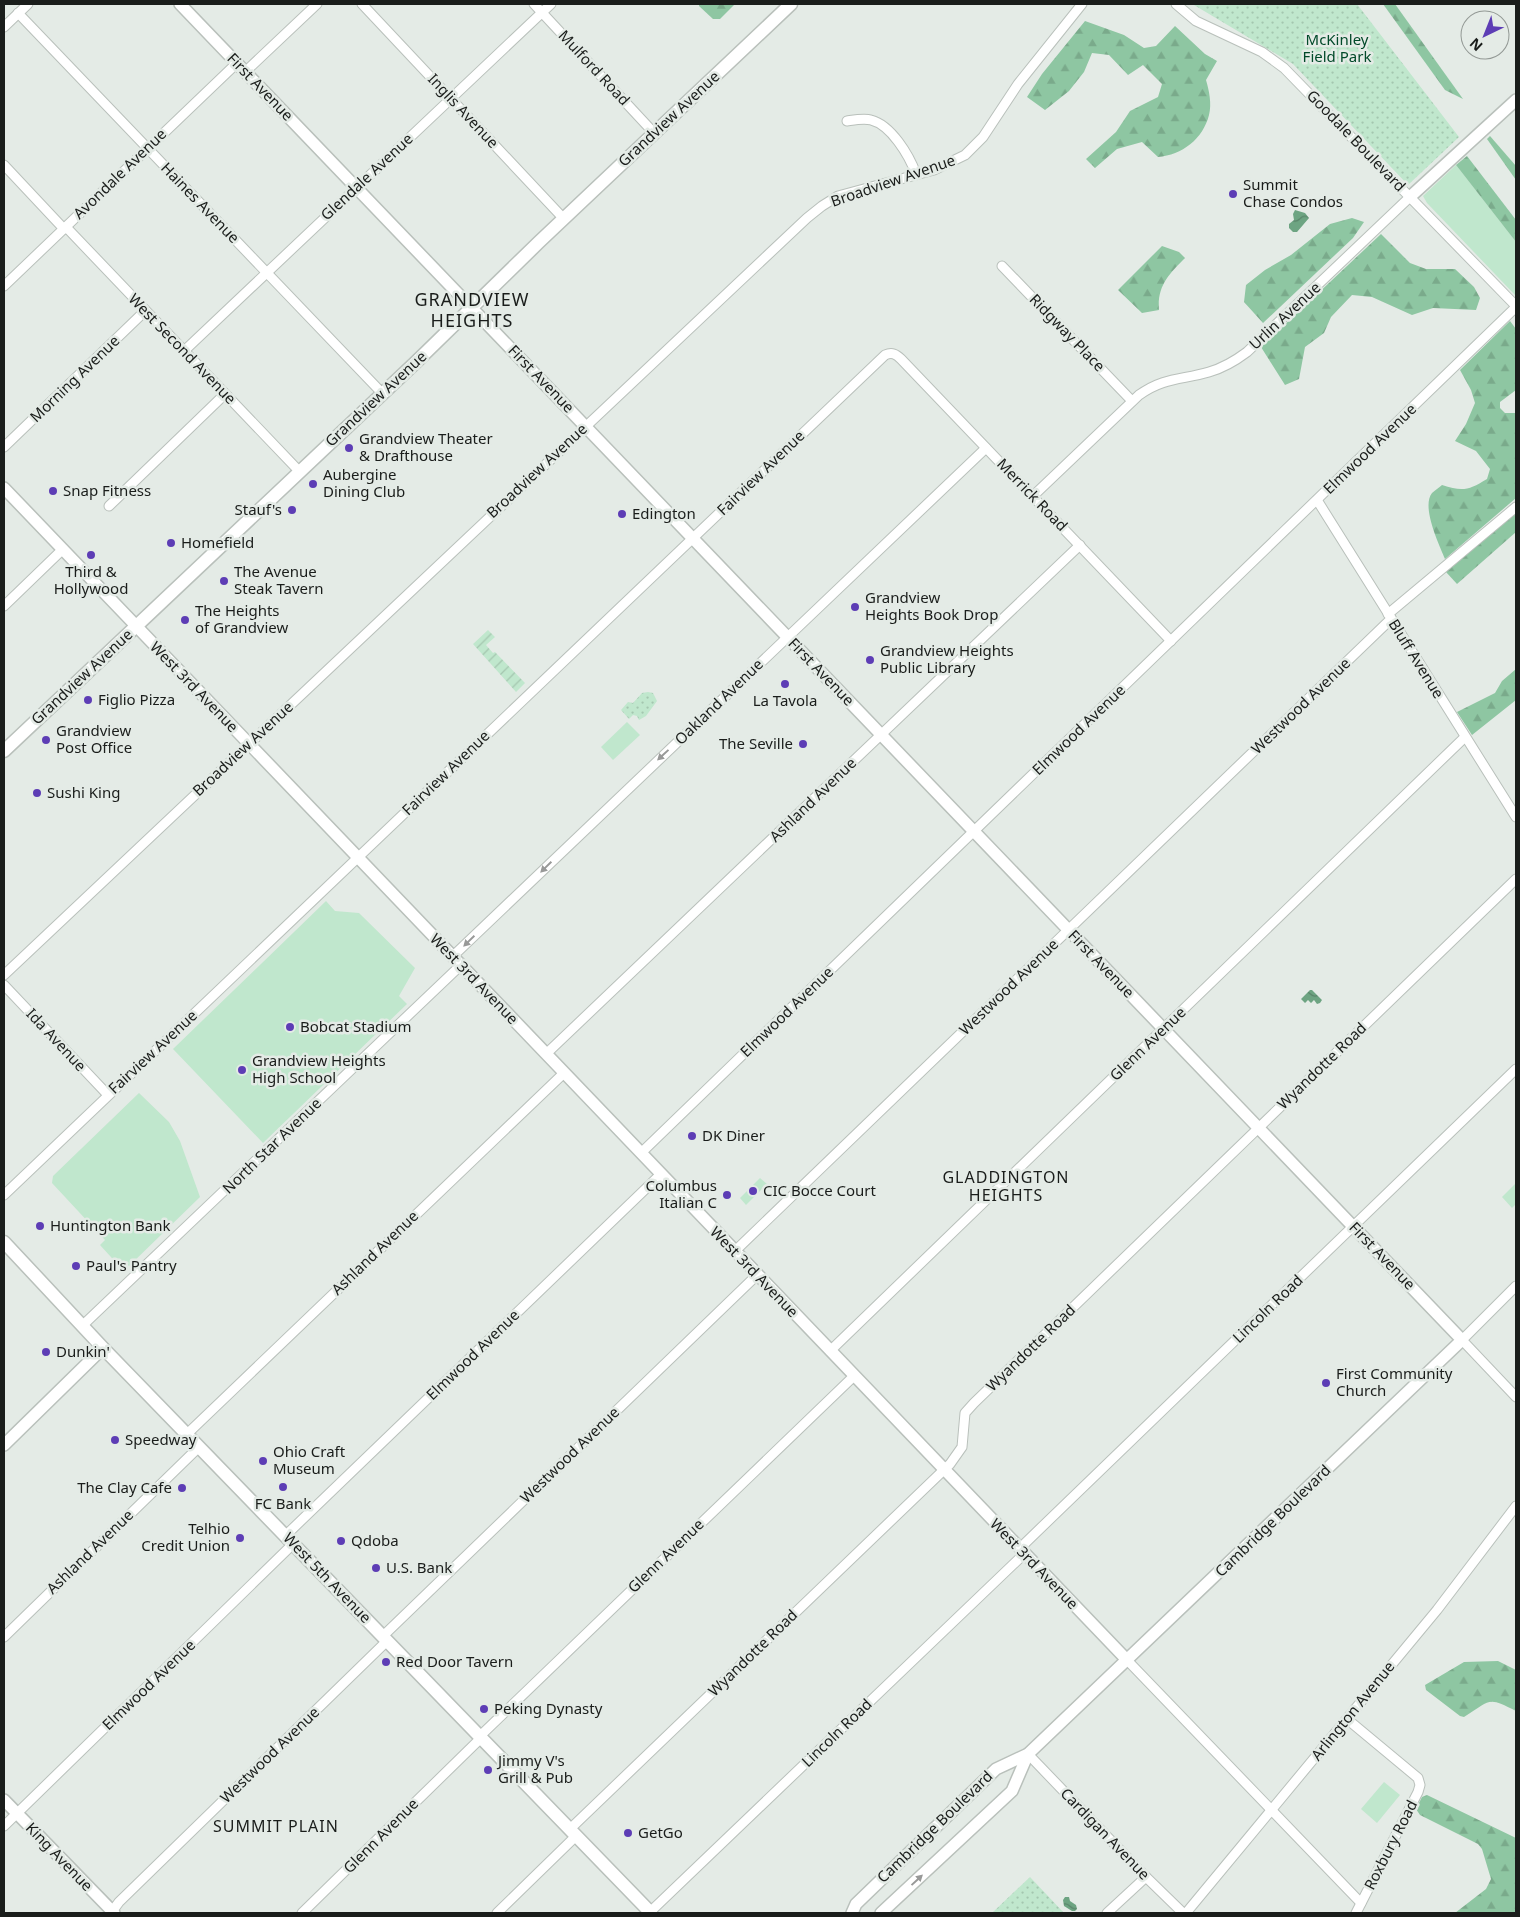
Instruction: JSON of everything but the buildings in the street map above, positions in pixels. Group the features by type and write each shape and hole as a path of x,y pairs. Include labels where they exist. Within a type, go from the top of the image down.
{"main road":[{"name":"Grandview Avenue","path":"4,751 791,4"},
{"name":"West 5th Avenue","path":"4,1242 103,1348 650,1913"}],"street":[{"path":"4,27 28,4"},
{"name":"First Avenue","path":"180,4 1462,1340"},
{"path":"245,72 317,4"},
{"name":"Inglis Avenue","path":"362,4 564,218"},
{"name":"Mulford Road","path":"534,4 654,132"},
{"name":"Glendale Avenue","path":"184,350 551,4"},
{"name":"Broadview Avenue","path":"4,975 585,426 822,206 838,196 934,170 958,160 973,148 983,137 1018,84 1082,4"},
{"name":"Goodale Boulevard","path":"1176,4 1196,21 1262,52 1284,68 1411,196 1516,307"},
{"name":"Haines Avenue","path":"18,13 382,393"},
{"name":"Avondale Avenue","path":"4,286 237,63"},
{"name":"Urlin Avenue","path":"1033,496 1144,391 1160,382 1209,372 1232,362 1247,352 1411,196 1516,100"},
{"path":"847,121 870,119 878,123 904,149 916,174"},
{"name":"West Second Avenue","path":"4,166 299,471"},
{"name":"Ridgway Place","path":"1002,266 1132,401"},
{"name":"Elmwood Avenue","path":"641,1153 1516,307"},
{"name":"Morning Avenue","path":"4,447 146,311"},
{"name":"Merrick Road","path":"890,353 902,359 1171,641"},
{"name":"Fairview Avenue","path":"4,1195 881,358 890,353"},
{"path":"109,506 225,394"},
{"name":"Oakland Avenue","path":"452,957 986,448"},
{"name":"West 3rd Avenue","path":"4,488 1360,1903"},
{"name":"Bluff Avenue","path":"1317,500 1465,737 1515,813"},
{"name":"Westwood Avenue","path":"735,1252 1069,930 1390,616 1516,507"},
{"name":"Ashland Avenue","path":"546,1054 1080,545"},
{"path":"4,606 63,549"},
{"name":"Glenn Avenue","path":"830,1351 1465,737"},
{"name":"Wyandotte Road","path":"497,1913 573,1833 951,1463 962,1446 965,1414 974,1403 1516,878"},
{"name":"North Star Avenue","path":"82,1326 461,965"},
{"name":"Ida Avenue","path":"4,985 108,1095"},
{"name":"Lincoln Road","path":"650,1913 1516,1069"},
{"name":"Ashland Avenue","path":"187,1434 564,1073"},
{"name":"Elmwood Avenue","path":"4,1826 289,1540 661,1174"},
{"name":"Westwood Avenue","path":"112,1913 119,1902 385,1638 757,1275"},
{"name":"Cambridge Boulevard","path":"852,1913 856,1904 996,1768 1028,1754 1462,1340 1516,1286"},
{"path":"1462,1340 1516,1398"},
{"path":"4,1445 103,1348"},
{"name":"Glenn Avenue","path":"302,1913 480,1737 854,1376"},
{"name":"Ashland Avenue","path":"4,1637 199,1447"},
{"name":"Arlington Avenue","path":"1185,1913 1437,1610 1516,1506"},
{"name":"Roxbury Road","path":"1347,1718 1418,1778 1420,1785 1356,1913"},
{"name":"Cambridge Boulevard","path":"881,1913 1012,1791 1028,1754"},
{"name":"Cardigan Avenue","path":"1028,1754 1146,1877 1185,1913"},
{"name":"King Avenue","path":"4,1800 112,1913"},
{"path":"1107,1913 1146,1877"}],"green space":[{"path":"699,4 735,4 720,19 713,19"},
{"name":"McKinley Field Park","path":"1195,4 1357,4 1459,137 1408,185 1293,64"},
{"path":"1383,4 1395,4 1463,99 1445,90"},
{"path":"1085,21 1124,35 1144,48 1156,46 1175,26 1205,54 1217,61 1206,80 1210,111 1206,124 1197,138 1183,149 1167,156 1158,157 1142,142 1117,149 1095,168 1086,159 1116,132 1130,111 1158,97 1162,84 1143,65 1128,75 1109,55 1092,53 1084,72 1069,91 1045,110 1027,97 1042,74"},
{"path":"1490,136 1516,166 1516,180 1487,139"},
{"path":"1467,156 1516,220 1516,242 1456,165"},
{"path":"1456,165 1516,242 1516,296 1427,203 1423,196"},
{"path":"1352,218 1364,222 1353,238 1263,323 1244,302 1246,285 1265,270 1291,255 1330,224"},
{"path":"1381,234 1410,263 1426,269 1455,269 1474,287 1480,298 1476,310 1433,308 1412,315 1372,297 1352,295 1331,317 1324,333 1305,347 1299,379 1285,385 1261,347"},
{"path":"1162,246 1179,252 1185,258 1169,275 1162,287 1159,310 1142,313 1118,290"},
{"path":"1510,321 1516,329 1516,390 1500,402 1500,408 1505,413 1516,413 1516,498 1445,559 1435,535 1430,516 1429,499 1432,493 1442,485 1455,489 1466,489 1475,486 1487,479 1490,469 1476,451 1455,441 1466,424 1475,403 1471,390 1460,370"},
{"path":"1516,512 1516,532 1457,584 1446,572"},
{"path":"488,630 495,637 486,645 525,683 516,692 473,644"},
{"path":"1516,669 1516,700 1472,735 1457,712 1495,693 1502,681"},
{"path":"642,693 653,693 657,701 646,716 639,720 637,716 633,715 629,719 621,710 628,702 633,703"},
{"path":"627,722 640,735 613,760 601,747"},
{"name":"Bobcat Stadium","path":"326,901 335,911 359,913 415,968 399,996 407,1004 263,1143 173,1049"},
{"path":"139,1093 169,1122 180,1141 200,1197 129,1266 126,1263 121,1268 100,1245 105,1240 52,1183 53,1176"},
{"name":"CIC Bocce Court","path":"760,1178 767,1184 746,1205 740,1198"},
{"path":"1516,1183 1516,1204 1512,1208 1502,1197"},
{"path":"1498,1661 1516,1670 1516,1711 1499,1703 1489,1702 1464,1717 1460,1716 1426,1690 1425,1685 1464,1662"},
{"path":"1384,1782 1400,1795 1377,1823 1361,1809"},
{"path":"1427,1795 1516,1838 1516,1913 1455,1913 1486,1889 1491,1879 1482,1849 1478,1844 1420,1815 1416,1809 1422,1797"},
{"path":"1030,1877 1064,1913 992,1913"}],"water":[{"path":"1295,210 1305,213 1309,218 1297,232 1293,232 1289,228 1289,224 1294,220 1293,214"},
{"path":"1310,990 1322,1000 1320,1003 1317,1004 1314,1000 1311,1003 1308,1000 1305,1003 1301,999"},
{"path":"1065,1897 1069,1897 1070,1901 1076,1905 1077,1909 1075,1911 1064,1906 1063,1900"}],"place":[{"name":"Summit Chase Condos","path":"1233,194"},
{"name":"Grandview Theater & Drafthouse","path":"349,448"},
{"name":"Aubergine Dining Club","path":"313,484"},
{"name":"Snap Fitness","path":"53,491"},
{"name":"Stauf's","path":"292,510"},
{"name":"Edington","path":"622,514"},
{"name":"Homefield","path":"171,543"},
{"name":"Third & Hollywood","path":"91,555"},
{"name":"The Avenue Steak Tavern","path":"224,581"},
{"name":"Grandview Heights Book Drop","path":"855,607"},
{"name":"The Heights of Grandview","path":"185,620"},
{"name":"Grandview Heights Public Library","path":"870,660"},
{"name":"La Tavola","path":"785,684"},
{"name":"Figlio Pizza","path":"88,700"},
{"name":"Grandview Post Office","path":"46,740"},
{"name":"The Seville","path":"803,744"},
{"name":"Sushi King","path":"37,793"},
{"name":"Bobcat Stadium","path":"290,1027"},
{"name":"Grandview Heights High School","path":"242,1070"},
{"name":"DK Diner","path":"692,1136"},
{"name":"CIC Bocce Court","path":"753,1191"},
{"name":"Columbus Italian C","path":"727,1195"},
{"name":"Huntington Bank","path":"40,1226"},
{"name":"Paul's Pantry","path":"76,1266"},
{"name":"Dunkin'","path":"46,1352"},
{"name":"First Community Church","path":"1326,1383"},
{"name":"Speedway","path":"115,1440"},
{"name":"Ohio Craft Museum","path":"263,1461"},
{"name":"FC Bank","path":"283,1487"},
{"name":"The Clay Cafe","path":"182,1488"},
{"name":"Telhio Credit Union","path":"240,1538"},
{"name":"Qdoba","path":"341,1541"},
{"name":"U.S. Bank","path":"376,1568"},
{"name":"Red Door Tavern","path":"386,1662"},
{"name":"Peking Dynasty","path":"484,1709"},
{"name":"Jimmy V's Grill & Pub","path":"488,1770"},
{"name":"GetGo","path":"628,1833"}],"district":[{"name":"GRANDVIEW HEIGHTS","path":"472,310"},
{"name":"GLADDINGTON HEIGHTS","path":"1006,1186"},
{"name":"SUMMIT PLAIN","path":"276,1826"}]}
